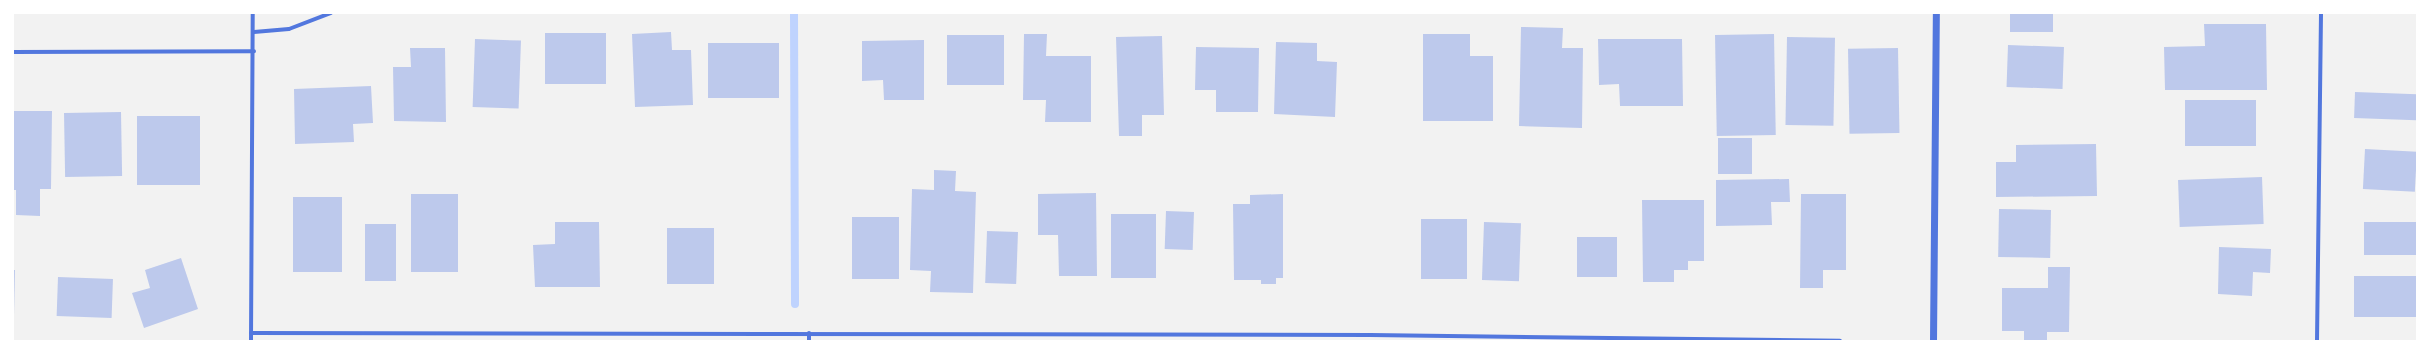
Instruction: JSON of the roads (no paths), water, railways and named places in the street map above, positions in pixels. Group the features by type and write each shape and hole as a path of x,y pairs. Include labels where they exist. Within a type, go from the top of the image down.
{"street":[{"path":"251,341 254,51 253,13"},
{"path":"254,32 288,28 331,13"},
{"path":"1933,341 1936,13"},
{"path":"2317,341 2321,13"},
{"path":"13,52 254,51"},
{"path":"251,333 1370,335 1840,341"},
{"path":"809,333 809,341"}],"waterway":[{"path":"794,13 795,304"}]}
